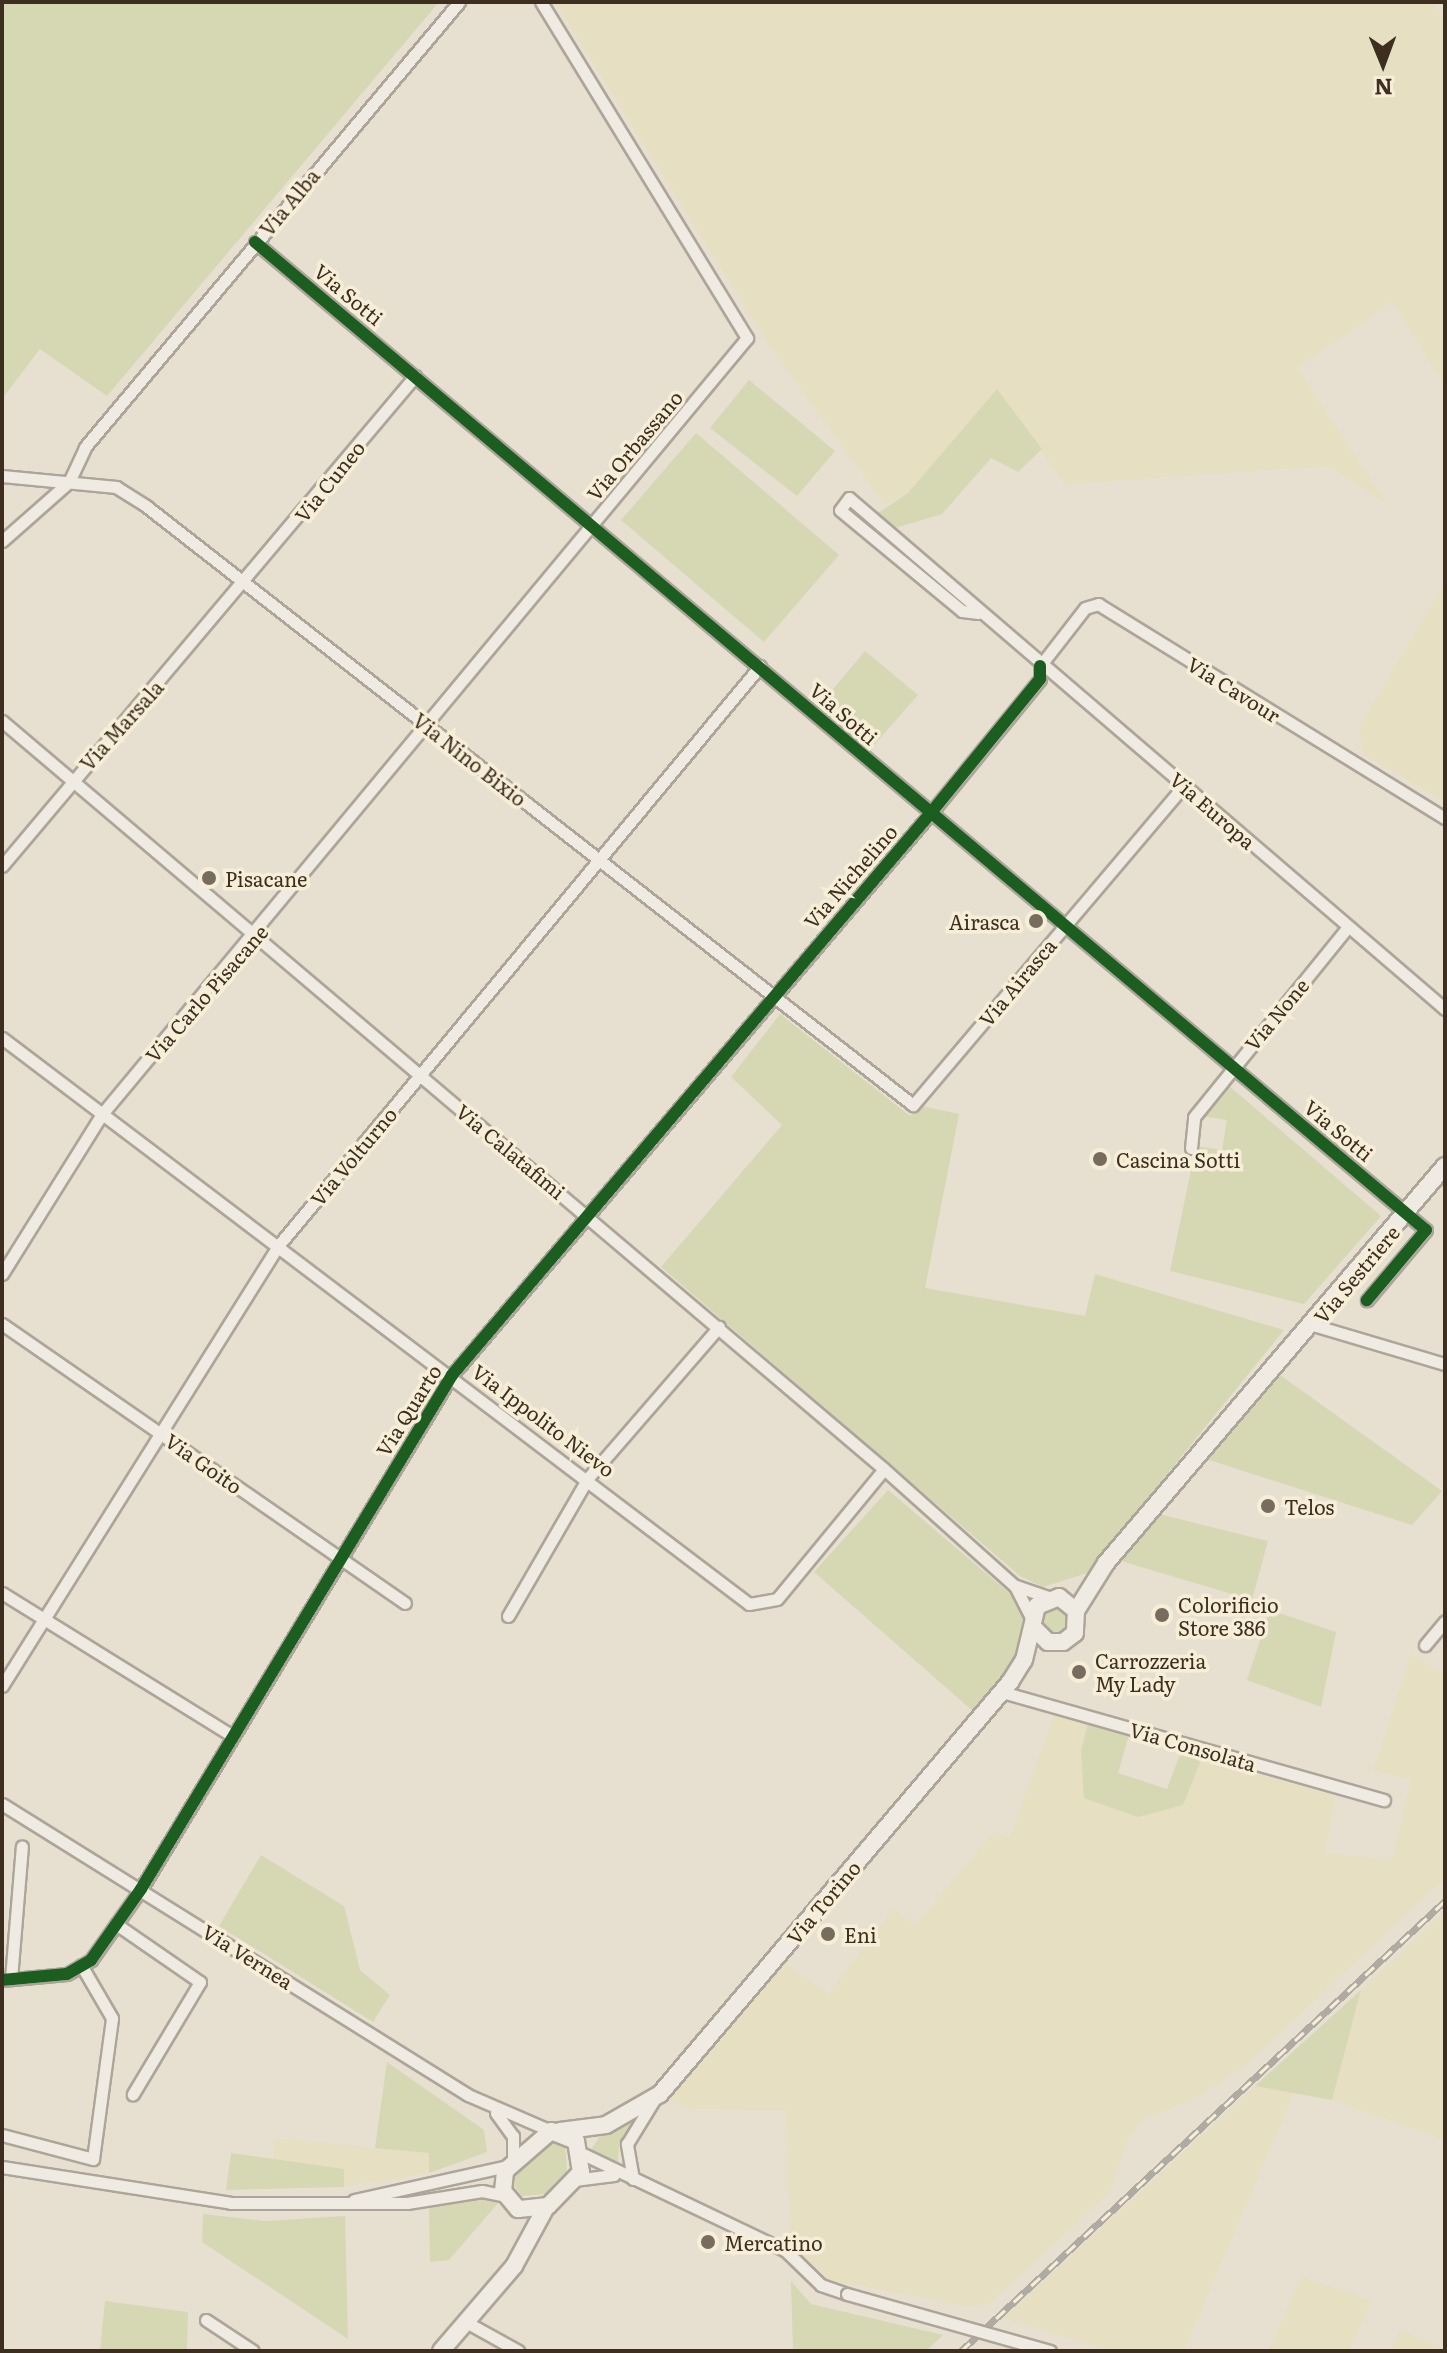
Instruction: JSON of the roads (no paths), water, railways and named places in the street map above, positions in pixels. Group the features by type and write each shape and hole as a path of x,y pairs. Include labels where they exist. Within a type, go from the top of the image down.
{"main road":[{"name":"Via Sestriere","path":"1266,1381 1445,1166"},
{"name":"Via Torino","path":"1024,1660 1075,1633 1076,1611 1096,1576 1266,1381"},
{"name":"Via Torino","path":"606,2125 654,2100 1002,1692 1024,1660 1033,1623 1055,1598 1096,1576"},
{"path":"1055,1598 1076,1611"},
{"path":"1033,1623 1056,1643"},
{"path":"520,2245 509,2201 510,2162 555,2131 606,2125"},
{"path":"441,2351 514,2266 520,2245 548,2206 574,2180 582,2152 606,2125"},
{"path":"555,2131 582,2152"},
{"path":"509,2201 530,2212 548,2206"}],"street":[{"name":"Via Alba","path":"69,482 85,447 459,2"},
{"name":"Via Orbassano","path":"429,725 747,338 541,2"},
{"name":"Via Sotti","path":"255,242 1407,1213"},
{"name":"Via Cuneo","path":"244,587 415,376"},
{"name":"Via Nino Bixio","path":"2,476 116,487 429,725 913,1105"},
{"path":"2,541 69,482"},
{"name":"Via Europa","path":"978,613 962,611 840,510 849,498 978,613 1445,1009"},
{"name":"Via Marsala","path":"2,866 71,781 244,587"},
{"name":"Via Cavour","path":"1040,666 1085,608 1098,604 1445,818"},
{"name":"Via Volturno","path":"2,1686 278,1246 760,666"},
{"name":"Via Nichelino","path":"772,997 930,814 1040,679 1040,666"},
{"name":"Via Calatafimi","path":"2,721 884,1469 1015,1586 1033,1623"},
{"name":"Via Carlo Pisacane","path":"2,1274 102,1114 254,937 429,725"},
{"name":"Via Airasca","path":"913,1105 1184,785"},
{"name":"Via None","path":"1191,1148 1194,1117 1348,927"},
{"name":"Via Quarto","path":"81,1965 141,1889 452,1375 592,1219 772,997"},
{"name":"Via Ippolito Nievo","path":"2,1038 588,1478 749,1604 777,1599 884,1469"},
{"path":"1367,1300 1426,1230 1407,1213"},
{"name":"Via Goito","path":"2,1324 405,1603"},
{"path":"1313,1325 1445,1364"},
{"path":"508,1616 588,1478 719,1327"},
{"name":"Via Calatafimi","path":"1015,1586 1055,1598"},
{"path":"2,1593 233,1736"},
{"path":"1425,1645 1445,1621"},
{"name":"Via Consolata","path":"1002,1692 1384,1800"},
{"name":"Via Vernea","path":"2,1804 493,2109 555,2131"},
{"path":"2,2135 93,2159 112,2018 81,1965 67,1974 7,1979 22,1846"},
{"path":"116,1924 200,1982 133,2094"},
{"path":"633,2179 627,2144 654,2100"},
{"path":"342,2203 510,2162 513,2136 493,2109"},
{"path":"582,2152 615,2175"},
{"path":"2,2167 154,2195 407,2203 482,2191 509,2201"},
{"path":"574,2180 615,2175 633,2179 786,2251 821,2285 1050,2351"},
{"path":"206,2320 253,2351"},
{"path":"466,2322 518,2351"}],"railway":[{"path":"961,2351 1445,1901"}],"place":[{"name":"Pisacane","path":"209,878"},
{"name":"Airasca","path":"1036,921"},
{"name":"Cascina Sotti","path":"1100,1159"},
{"name":"Telos","path":"1268,1506"},
{"name":"Colorificio Store 386","path":"1162,1615"},
{"name":"Carrozzeria My Lady","path":"1079,1672"},
{"name":"Eni","path":"828,1934"},
{"name":"Mercatino","path":"708,2242"}]}
